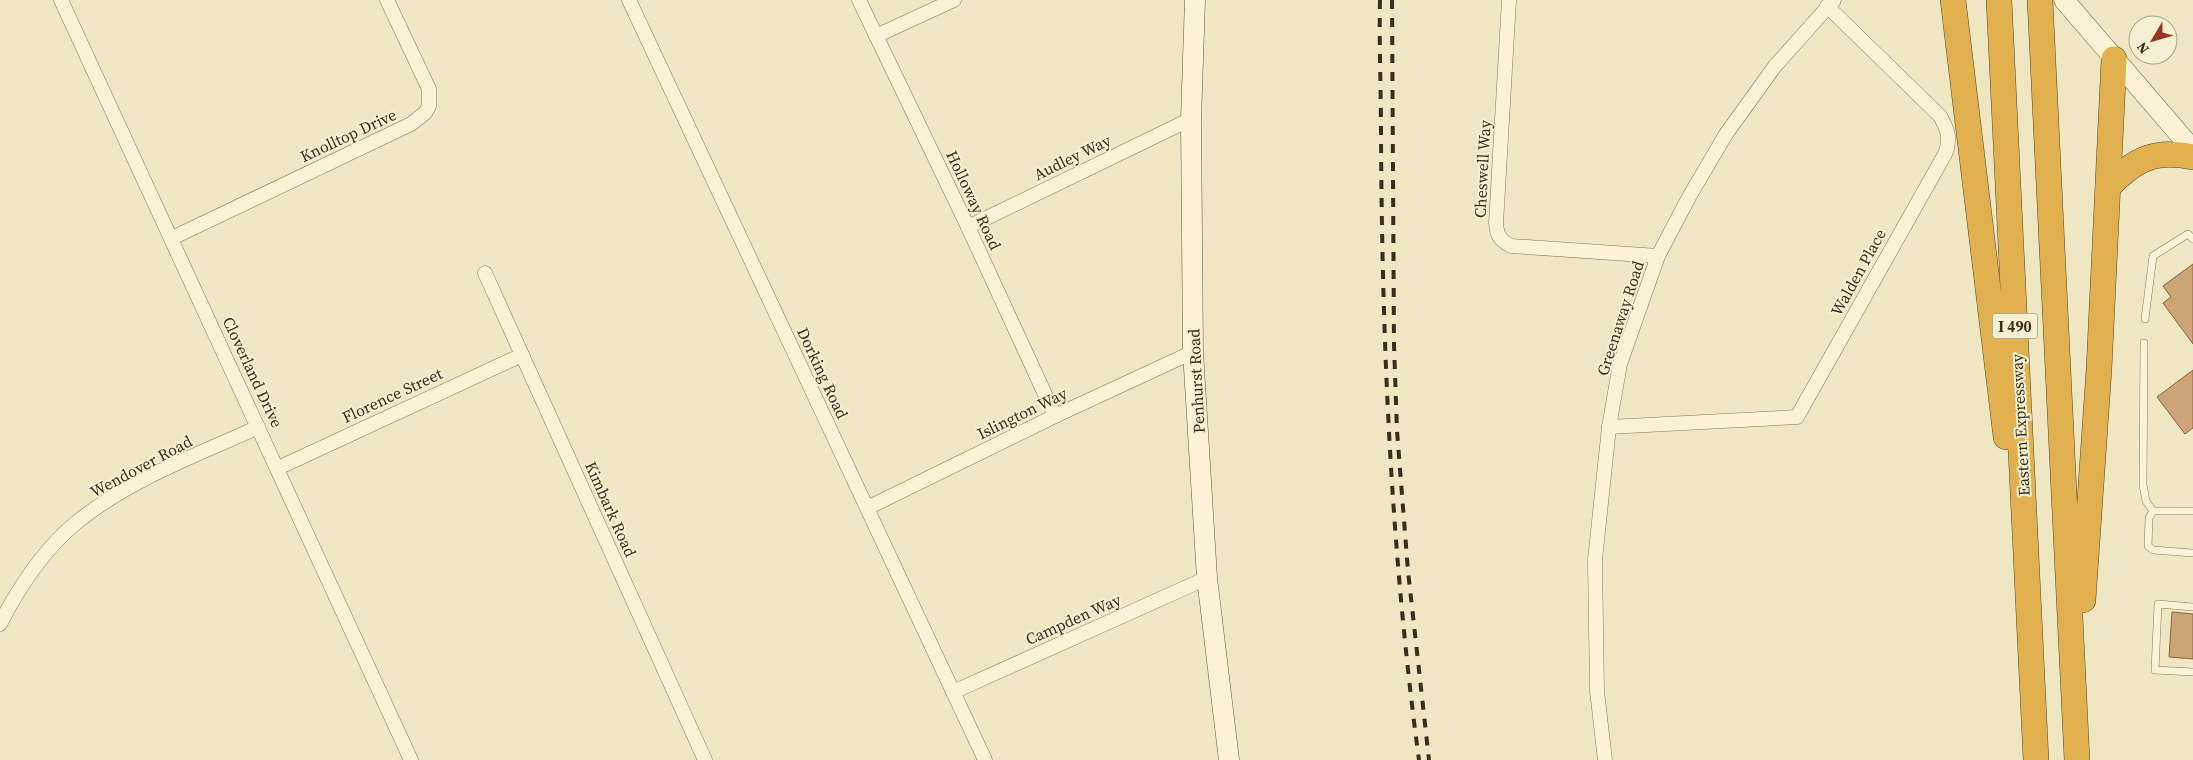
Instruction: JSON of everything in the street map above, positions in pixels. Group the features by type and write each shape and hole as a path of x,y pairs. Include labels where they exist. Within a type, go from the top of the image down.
{"highway":[{"path":"1953,0 2031,652"},
{"name":"Eastern Expressway","path":"1999,0 2036,760"},
{"name":"I 490","path":"2040,0 2077,760"},
{"path":"2075,718 2099,369 2114,58"},
{"path":"2108,186 2129,168 2153,155 2172,154 2193,157"}],"street":[{"name":"Cloverland Drive","path":"61,0 411,760"},
{"name":"Knolltop Drive","path":"172,238 411,124 425,113 429,106 429,89 387,0"},
{"name":"Dorking Road","path":"629,0 985,760"},
{"name":"Holloway Road","path":"859,0 968,227 1055,416"},
{"path":"876,36 954,0"},
{"name":"Penhurst Road","path":"1195,0 1191,119 1193,352 1207,578 1229,760"},
{"name":"Cheswell Way","path":"1509,0 1496,223 1498,236 1511,246 1658,256"},
{"path":"2064,0 2193,150"},
{"name":"Greenaway Road","path":"1605,760 1597,690 1595,560 1609,427 1620,364 1658,256 1688,197 1726,134 1775,66 1830,3"},
{"name":"Walden Place","path":"1609,427 1797,417 1945,154 1949,136 1940,116 1830,3"},
{"name":"Audley Way","path":"968,227 1191,119"},
{"name":"Kimbark Road","path":"485,273 705,760"},
{"name":"Islington Way","path":"867,508 1055,416 1193,352"},
{"name":"Florence Street","path":"278,468 522,355"},
{"name":"Wendover Road","path":"0,624 22,585 39,561 77,522 106,501 143,481 258,427"},
{"name":"Campden Way","path":"953,692 1207,578"}],"lane":[{"path":"2145,319 2153,256 2188,234 2193,239"},
{"path":"2144,344 2143,485 2146,501 2153,511"},
{"path":"2153,511 2193,511"},
{"path":"2153,511 2149,518 2148,546 2153,550 2193,553"},
{"path":"2193,608 2158,604 2155,670 2193,672"}],"building":[{"path":"2193,264 2193,344 2163,303 2171,297 2163,286"},
{"path":"2193,370 2193,428 2185,434 2157,397"},
{"path":"2172,612 2193,614 2193,659 2169,657"}],"railway":[{"path":"1380,0 1383,291 1390,448 1401,604 1419,760"},
{"path":"1392,0 1394,345 1397,431 1408,571 1429,760"}]}
